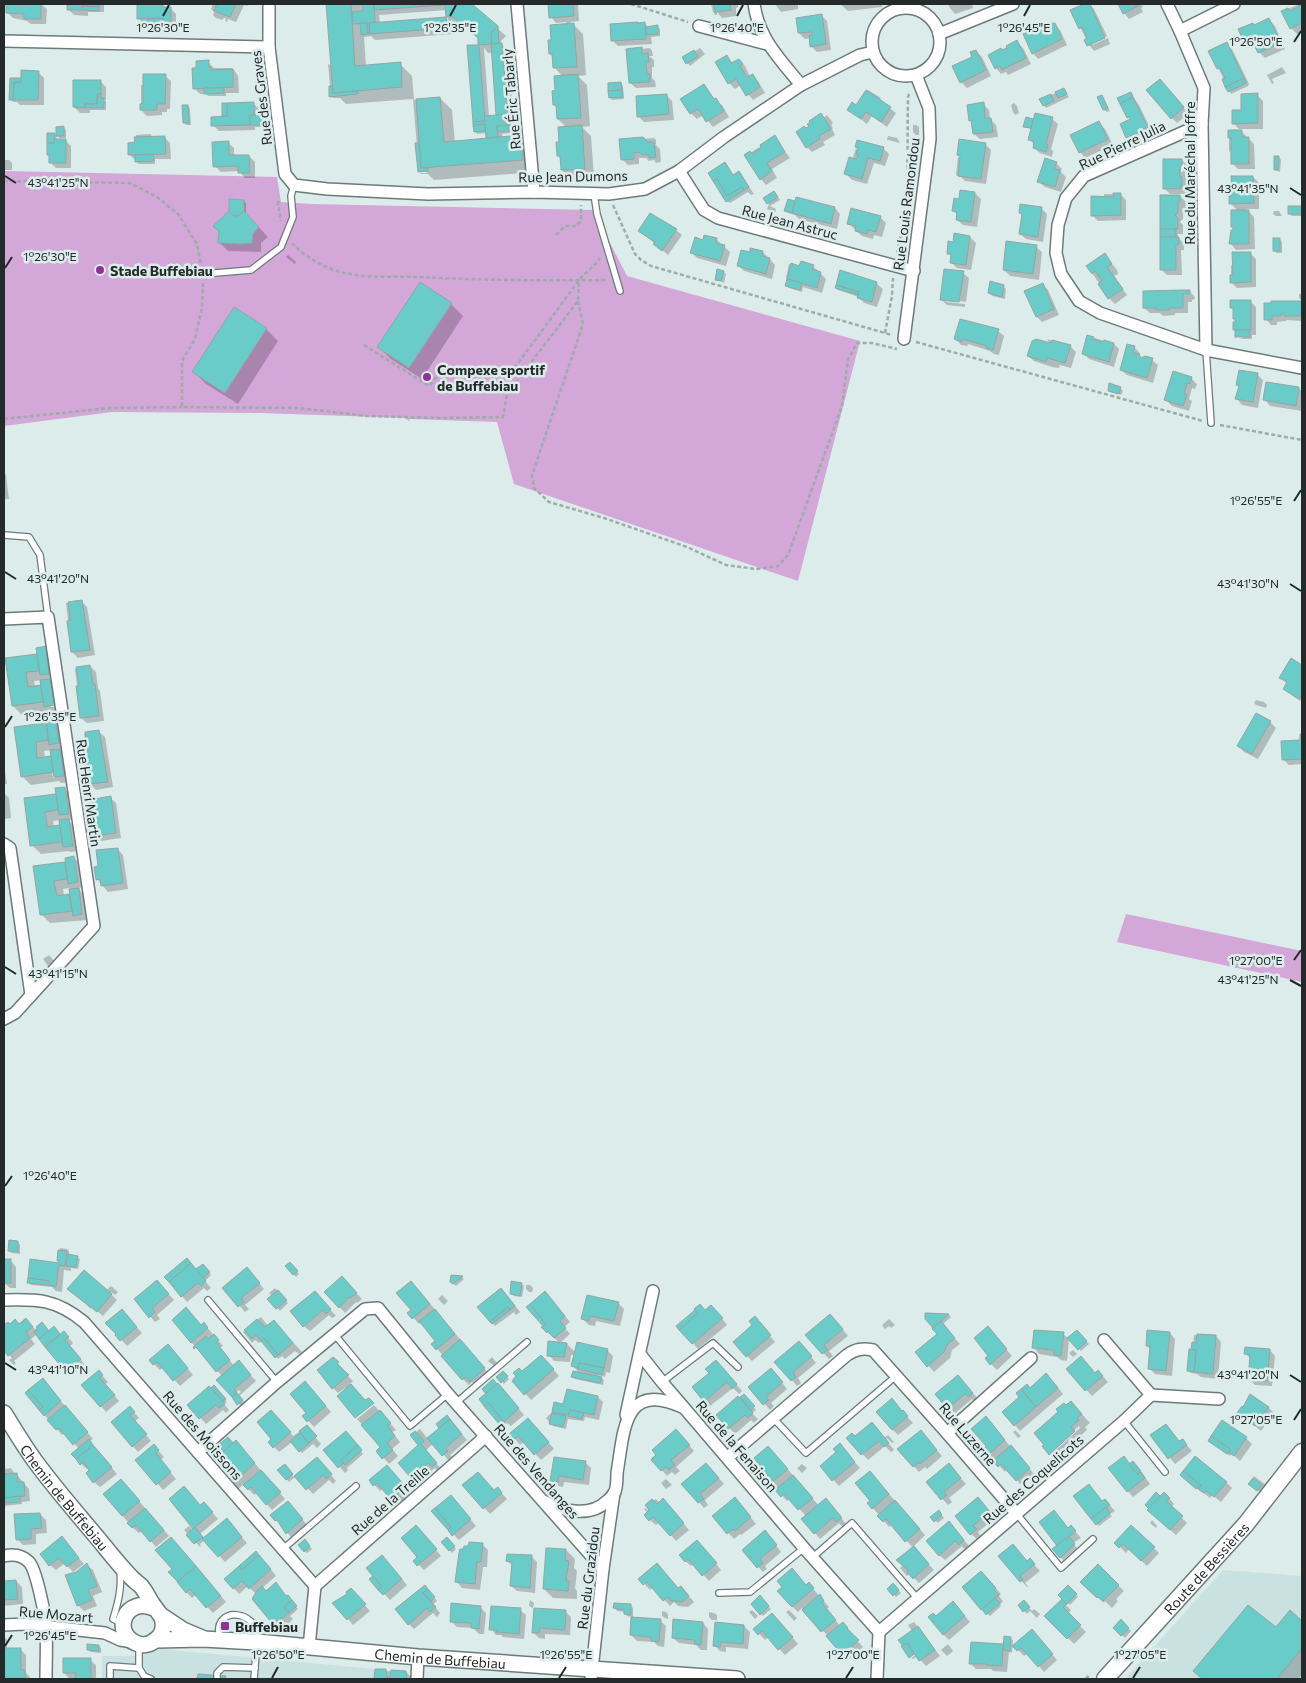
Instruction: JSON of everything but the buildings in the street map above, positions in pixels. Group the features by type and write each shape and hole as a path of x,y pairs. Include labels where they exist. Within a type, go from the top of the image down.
{"main road":[{"name":"Route de Bessières","path":"1106,1679 1246,1524 1302,1452"}],"street":[{"name":"Rue des Graves","path":"268,4 269,48 285,174 294,185"},
{"name":"Rue Éric Tabarly","path":"518,4 534,192"},
{"path":"754,4 756,18 767,44 801,85"},
{"path":"939,34 1013,4"},
{"name":"Rue du Maréchal Joffre","path":"1167,4 1204,88 1202,124 1206,350"},
{"path":"1180,31 1234,4"},
{"path":"915,6 934,23 939,34 940,47 936,59 927,69 916,75 900,75 885,69 877,61 873,52 872,39 874,28 881,18 891,11 902,8 915,6"},
{"path":"699,26 767,44"},
{"path":"4,41 269,48"},
{"name":"Rue Jean Dumons","path":"294,185 327,189 428,194 534,192 609,194 645,189 679,171 724,136 801,85 860,56 873,52"},
{"name":"Rue Louis Ramondou","path":"904,339 930,139 929,108 916,75"},
{"name":"Rue Pierre Julia","path":"1202,124 1084,176 1066,198 1058,225 1056,253 1061,274 1079,301 1100,313 1206,350 1302,368"},
{"name":"Rue Jean Astruc","path":"679,171 704,210 718,218 914,271"},
{"path":"4,619 48,617"},
{"name":"Rue Henri Martin","path":"4,1019 15,1013 94,926 48,617"},
{"path":"4,844 10,848 31,995"},
{"name":"Rue du Grazidou","path":"591,1674 603,1569 625,1422 653,1291"},
{"name":"Rue des Moissons","path":"4,1300 32,1299 55,1304 71,1312 84,1322 314,1586"},
{"name":"Rue des Vendanges","path":"198,1452 277,1382 366,1309 378,1308 448,1394 603,1569"},
{"path":"1104,1340 1151,1395 1219,1399"},
{"name":"Rue Luzerne","path":"728,1457 846,1355 864,1348 873,1350 1016,1513"},
{"name":"Rue de la Fenaison","path":"640,1354 812,1558 879,1632"},
{"path":"947,1433 1031,1358"},
{"name":"Rue des Coquelicots","path":"879,1632 1124,1421 1151,1395"},
{"name":"Rue du Grazidou","path":"625,1422 633,1408 641,1402 651,1400 673,1403 685,1408"},
{"name":"Chemin de Buffebiau","path":"4,1414 36,1462 130,1576 141,1586 159,1613 183,1630 203,1639"},
{"name":"Rue de la Treille","path":"314,1586 486,1436"},
{"name":"Rue du Grazidou","path":"542,1500 559,1508 588,1511 599,1508 614,1493"},
{"path":"4,1556 11,1554 21,1556 30,1562 35,1572 46,1627 46,1679"},
{"path":"130,1576 131,1609"},
{"path":"309,1647 314,1586"},
{"path":"139,1605 148,1605 159,1613 163,1625 161,1634 156,1640 148,1644 136,1643 126,1635 123,1624 126,1614 131,1609 139,1605"},
{"name":"Rue Mozart","path":"4,1625 24,1624 105,1633 120,1640 136,1643"},
{"name":"Rue Mozart","path":"105,1633 123,1624"},
{"path":"877,1679 879,1632"},
{"name":"Chemin de Buffebiau","path":"156,1640 203,1639 257,1642 591,1674 737,1679"},
{"path":"417,1679 418,1657"}],"lane":[{"path":"203,274 251,270 281,247 293,217 291,196 294,185"},
{"path":"594,194 597,214 620,291"},
{"path":"1206,350 1211,424"},
{"path":"4,535 29,538 40,555 48,617"},
{"path":"208,1300 277,1382"},
{"path":"335,1335 410,1426 448,1394"},
{"path":"457,1402 527,1342"},
{"path":"662,1382 713,1343 738,1367"},
{"path":"774,1419 806,1453 896,1376"},
{"path":"1124,1421 1165,1472"},
{"path":"283,1549 356,1486"},
{"path":"1016,1513 1061,1568 1093,1539"},
{"path":"812,1558 852,1523 918,1599"},
{"path":"719,1593 750,1592 804,1548"},
{"path":"119,1563 121,1582 119,1600 113,1619 123,1624"},
{"path":"220,1640 218,1631 222,1619 229,1615 243,1616 258,1629 254,1679"},
{"path":"136,1643 139,1668 144,1676 152,1679"},
{"path":"110,1679 110,1666 139,1668"},
{"path":"217,1679 217,1673 223,1668 255,1668"}],"path":[{"path":"631,4 699,26"},
{"path":"885,333 892,296 893,266 902,235 906,196 908,97 916,75"},
{"path":"4,181 130,183 157,196 178,214 196,244 203,274 202,308 195,339 182,361 182,407"},
{"path":"556,235 565,226 576,226 581,221 581,193"},
{"path":"609,194 634,254 651,266 904,339 1211,424 1302,440"},
{"path":"279,201 281,221 286,236 297,249 337,271 363,275 462,279 617,280"},
{"path":"364,345 429,386 440,373 457,375 509,370 516,366 579,280 586,272 593,268 602,252"},
{"path":"579,280 578,302 583,324 532,475 534,488 548,502 604,518 688,548 726,565 756,569 778,566 788,555 842,406 848,359 857,343 872,343 898,350 904,339"},
{"path":"4,419 109,408 182,407 299,408 367,416 502,417 507,394 578,302"}],"shaded area":[{"name":"Compexe sportif de Buffebiau","path":"4,171 277,177 281,202 593,210 627,276 860,341 798,581 514,484 497,422 410,419 409,421 405,418 261,413 112,412 4,426"},
{"path":"1126,914 1302,951 1302,982 1117,942"},
{"path":"1223,1570 1302,1576 1302,1679 1125,1679"},
{"path":"161,1649 375,1669 374,1679 102,1679 102,1656 141,1656"}],"place":[{"name":"Stade Buffebiau","path":"100,270"},
{"name":"Compexe sportif de Buffebiau","path":"427,377"},
{"name":"Buffebiau","path":"225,1626"}]}
